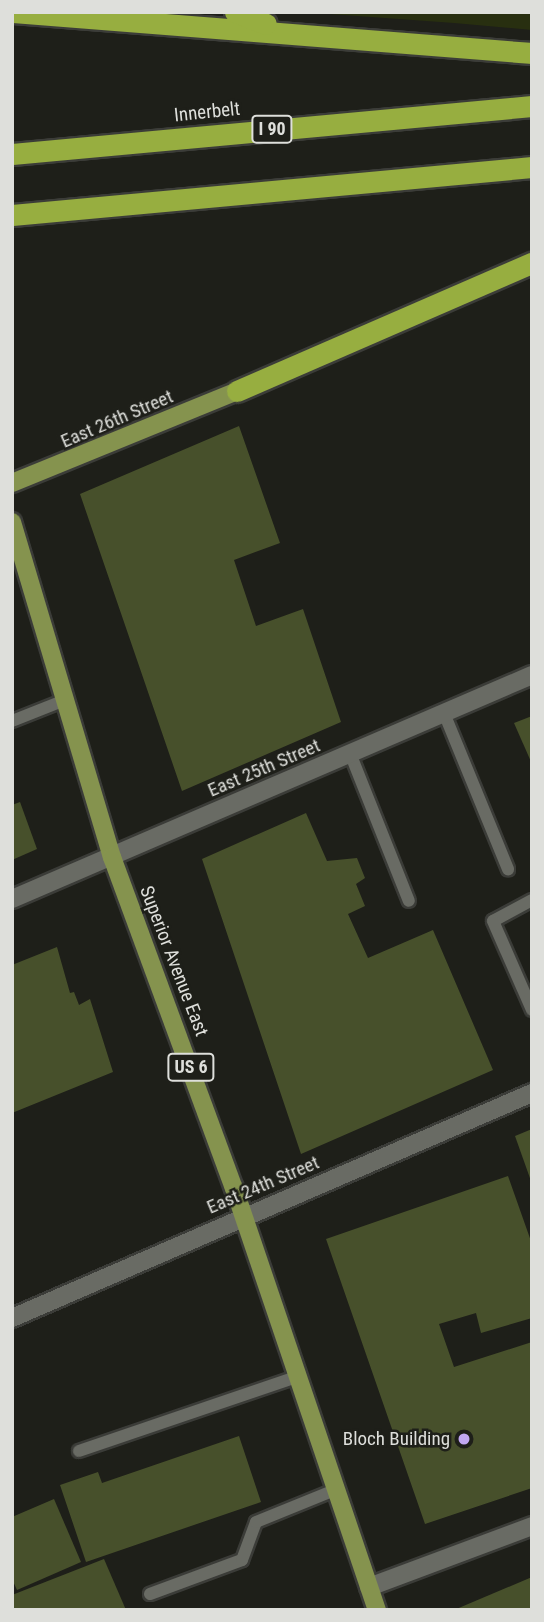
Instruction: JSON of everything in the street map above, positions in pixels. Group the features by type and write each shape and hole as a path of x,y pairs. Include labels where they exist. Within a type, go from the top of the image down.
{"highway":[{"path":"13,12 532,53"},
{"path":"235,12 295,33"},
{"name":"Innerbelt","path":"12,154 532,106"},
{"path":"12,215 532,167"},
{"path":"237,391 532,263"}],"main road":[{"name":"East 26th Street","path":"12,483 237,391"},
{"name":"Superior Avenue East","path":"12,522 19,569 65,700 112,857 244,1216 296,1377 377,1610"}],"street":[{"name":"East 25th Street","path":"12,899 532,675"},
{"name":"East 24th Street","path":"12,1318 532,1093"},
{"path":"369,1587 532,1526"}],"lane":[{"path":"12,721 65,700"},
{"path":"444,713 508,869"},
{"path":"350,753 409,901"},
{"path":"532,900 493,921 532,1010"},
{"path":"79,1451 296,1377"},
{"path":"150,1594 242,1560 256,1522 335,1490"}],"green space":[{"path":"302,12 532,12 532,30 454,23"}],"building":[{"path":"239,426 280,543 234,560 256,626 303,609 341,722 182,791 80,494"},
{"path":"532,716 532,764 514,723"},
{"path":"20,802 37,849 12,860 12,805"},
{"path":"306,813 327,861 357,858 365,878 356,884 365,906 348,914 368,958 433,930 493,1070 301,1154 202,859"},
{"path":"57,947 70,993 74,992 79,1005 90,999 113,1072 12,1113 12,965"},
{"path":"532,1129 532,1181 531,1181 515,1136"},
{"path":"508,1176 532,1244 532,1318 481,1333 476,1313 439,1324 454,1367 532,1342 532,1488 425,1524 326,1239"},
{"path":"239,1436 261,1502 86,1562 60,1485 98,1472 102,1483"},
{"path":"54,1499 81,1562 17,1590 12,1579 12,1517"},
{"path":"104,1559 126,1610 12,1610 12,1595"},
{"path":"532,1577 532,1610 454,1610"}],"place":[{"name":"Bloch Building","path":"464,1439"}]}
